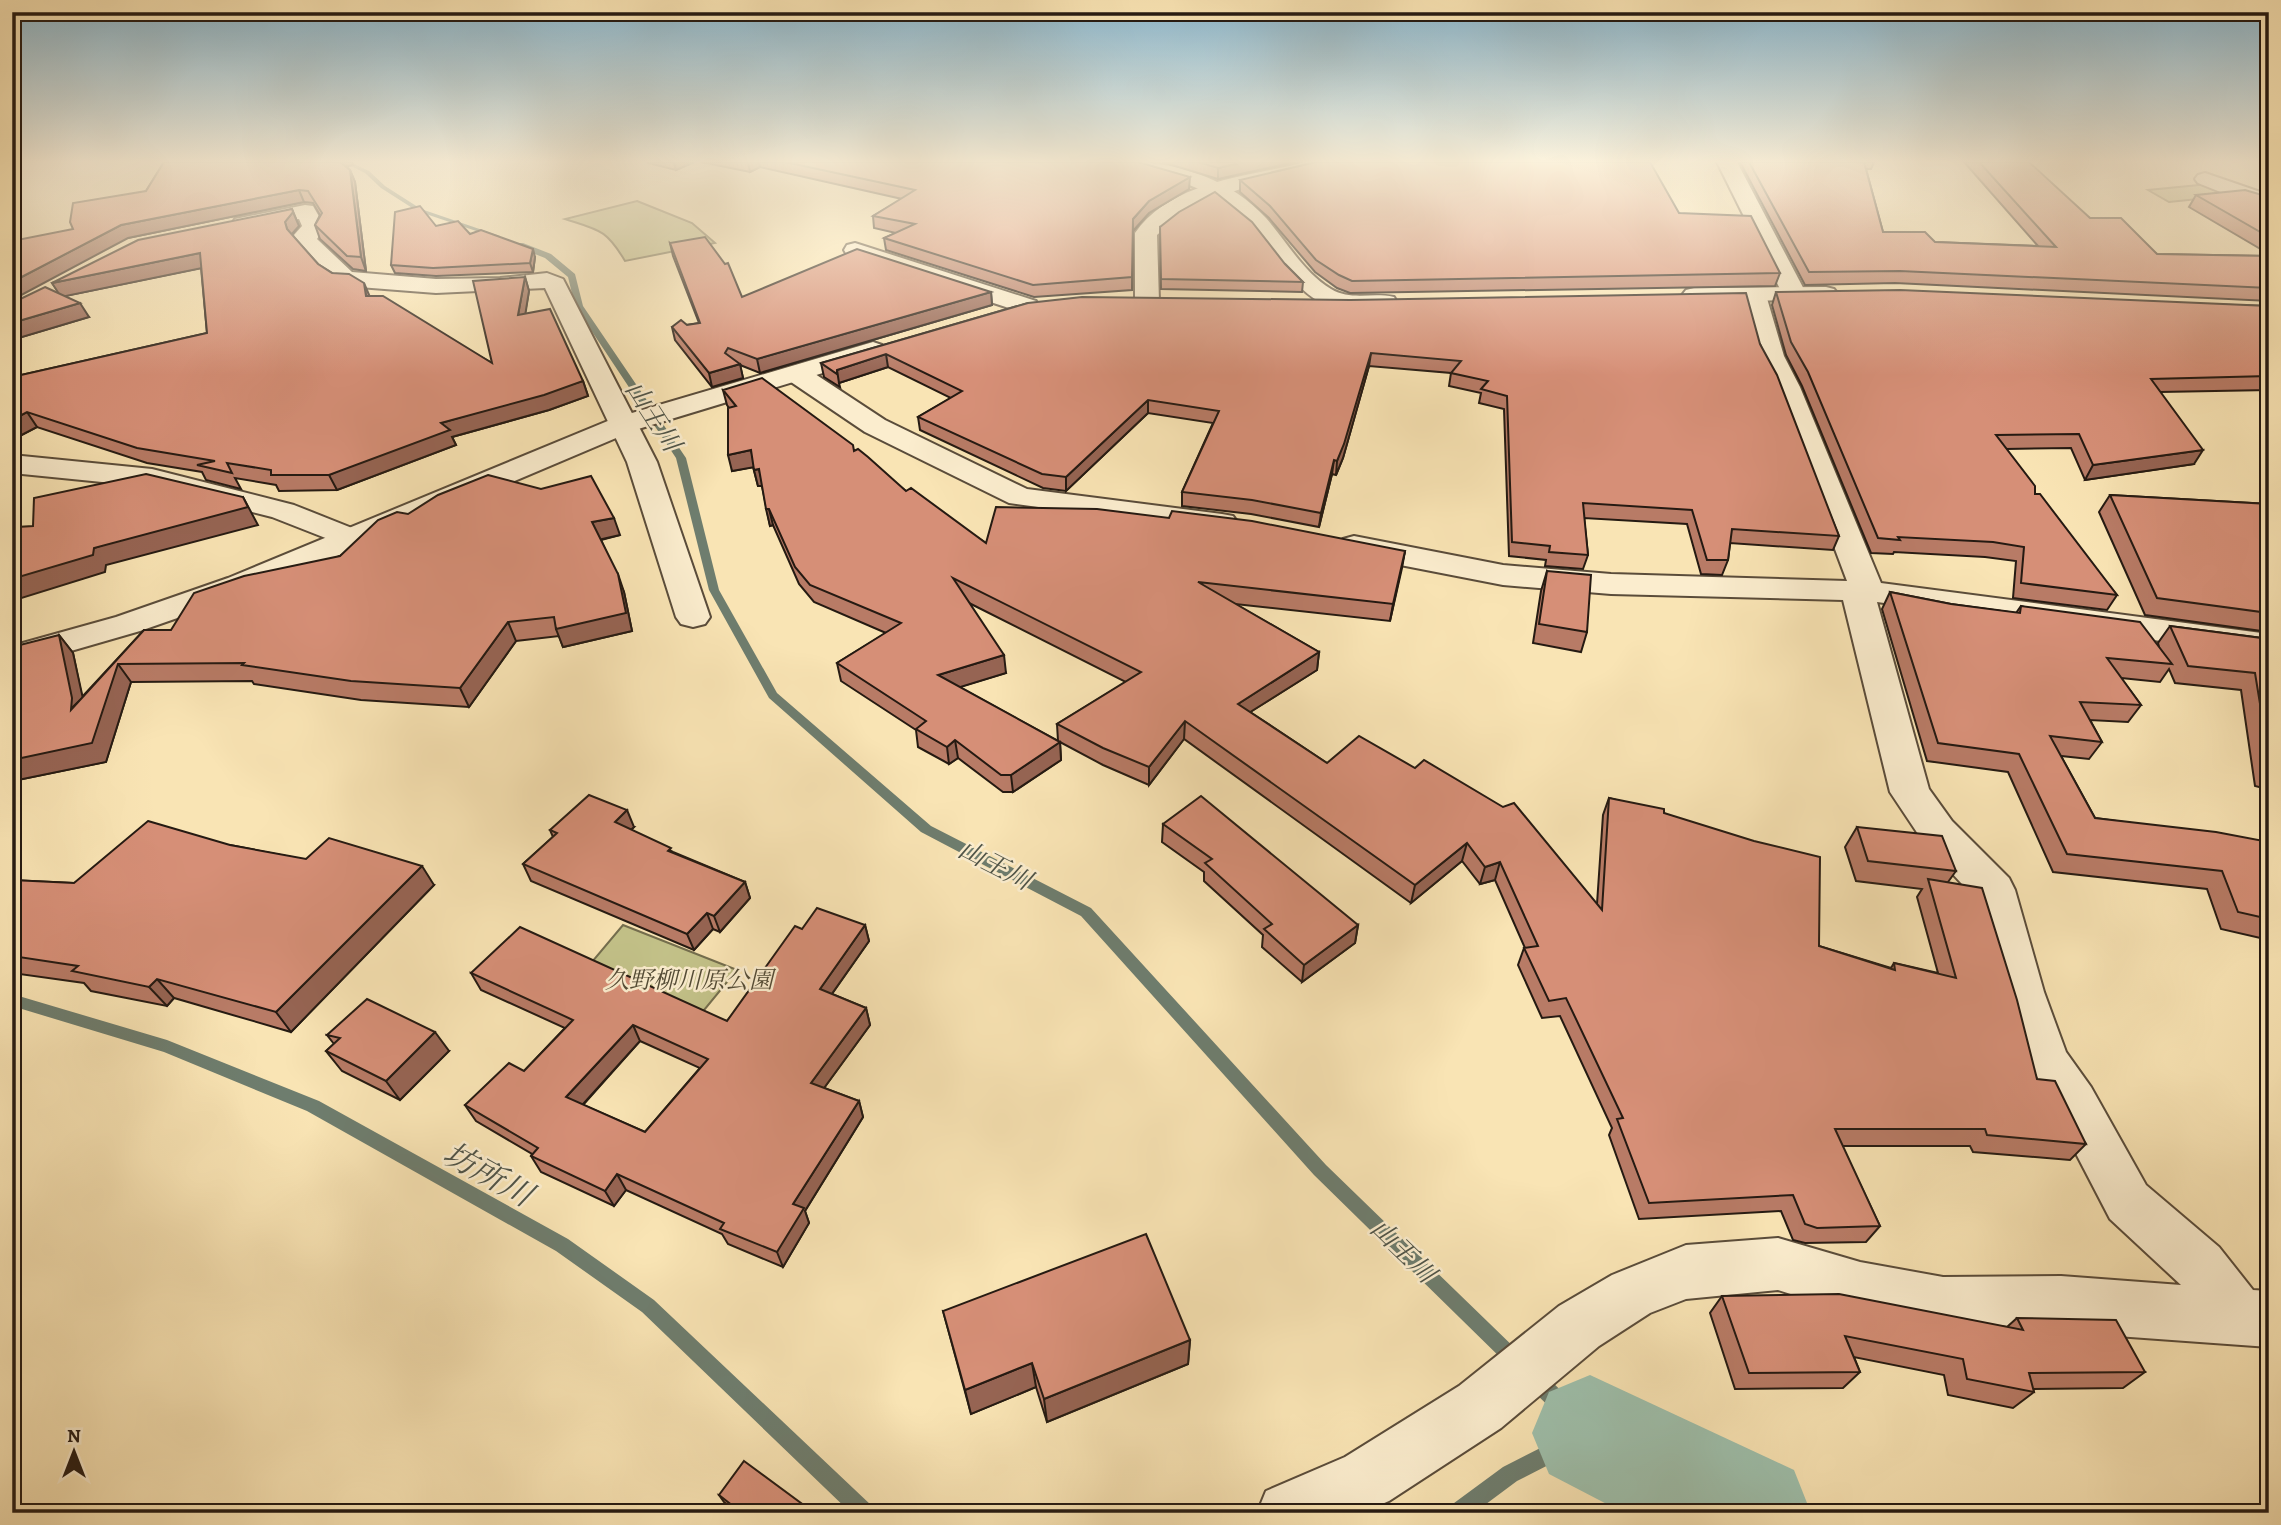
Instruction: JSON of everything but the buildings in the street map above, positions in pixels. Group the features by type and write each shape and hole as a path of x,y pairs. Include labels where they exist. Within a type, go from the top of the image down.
{"street":[{"path":"307,233 306,241 334,271 346,279 436,286 499,285 547,280 555,284 642,463 693,617"},
{"path":"1121,301 1159,301 1146,233"},
{"path":"1266,233 1313,288 1330,298 1348,303"},
{"path":"1763,233 1795,295"},
{"path":"855,250 1038,305 979,318"},
{"path":"1675,296 1845,294"},
{"path":"1754,295 1771,356 1787,387 1862,591 1910,792 1938,832 1994,890 2021,992 2046,1062 2074,1102 2128,1202 2253,1317"},
{"path":"1297,303 1401,302"},
{"path":"12,657 128,624 228,590 625,424 902,341"},
{"path":"797,374 875,426 1020,497 1251,526"},
{"path":"13,465 152,478 284,511 351,539"},
{"path":"1331,541 1503,575 1611,584 1862,591 2269,645"},
{"path":"1288,1513 1367,1479 1480,1407 1579,1326 1631,1294 1686,1272 1778,1264 1860,1289 1942,1305 2061,1304 2253,1317"}],"green space":[{"path":"602,233 704,233 715,243 625,261"},
{"name":"久野柳川原公園","path":"623,925 737,970 700,1015 586,969"}],"waterway":[{"name":"山王川","path":"488,233 496,236"},
{"name":"山王川","path":"520,245 548,256 572,276 579,306 681,458 714,590 773,695 926,829 1086,912 1320,1170 1515,1360"},
{"name":"坊所川","path":"12,1000 167,1046 313,1106 562,1245 648,1306 865,1513"},
{"name":"坊所川","path":"1457,1513 1510,1474 1590,1433 1536,1380"},
{"name":"山王川","path":"1590,1433 1751,1513"}]}
